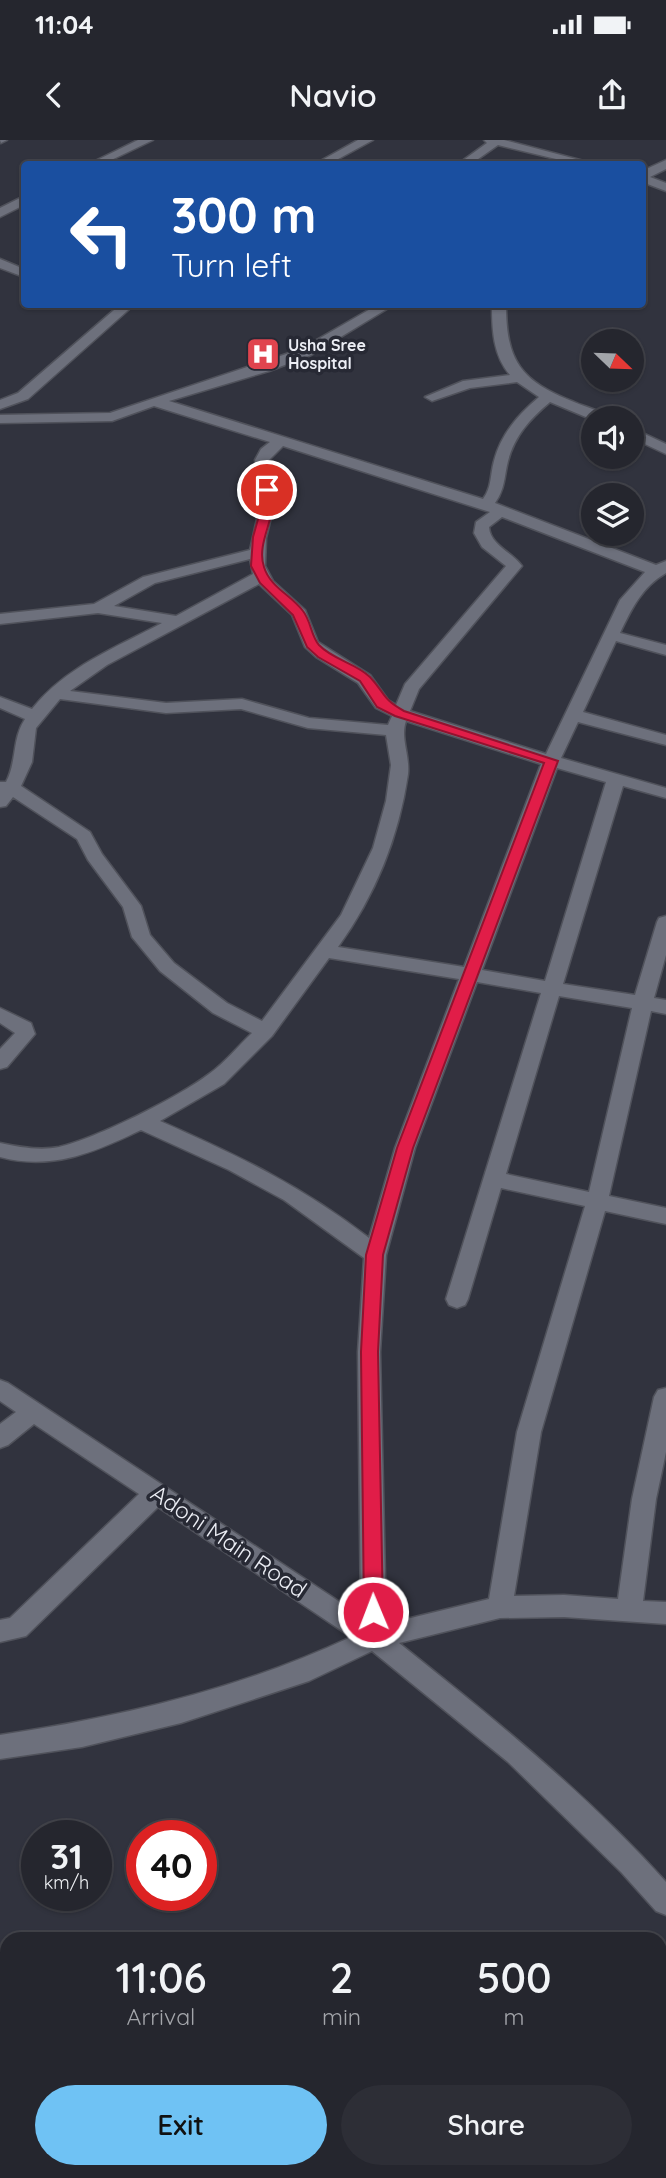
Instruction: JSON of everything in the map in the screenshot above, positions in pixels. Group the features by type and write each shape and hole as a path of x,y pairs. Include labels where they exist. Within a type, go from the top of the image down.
{"street":[{"path":"102,161 147,140"},
{"path":"327,161 368,140"},
{"path":"468,161 495,141 577,161"},
{"path":"646,175 666,164"},
{"path":"646,179 666,187"},
{"path":"0,213 21,202"},
{"path":"0,263 21,272"},
{"path":"0,405 23,396 118,308"},
{"path":"0,419 111,416 264,368 306,352 382,308"},
{"path":"498,308 496,326 499,340 517,378 529,388 581,409"},
{"path":"432,397 468,384 517,378"},
{"path":"0,1150 19,1155 56,1155 88,1146 142,1121 217,1079 265,1031 350,917 382,848 395,801 400,765 397,722 411,688 514,566 485,542 481,525 492,509 500,484 502,458 513,429 548,396"},
{"path":"154,401 492,509 659,574 628,600 551,761 405,1148 374,1255 369,1352 374,1638"},
{"path":"644,438 666,450"},
{"path":"282,440 266,453 262,460 268,501 256,553 257,566 266,583 299,613 311,644 322,654 364,679 397,722"},
{"path":"98,608 149,580 256,553"},
{"path":"262,575 84,669 29,726 24,740 24,756 4,792 84,836 101,866 132,906 141,937 167,967 219,1008 265,1031"},
{"path":"0,619 98,608 179,621"},
{"path":"611,635 666,650"},
{"path":"58,694 166,708 242,704 309,723 397,722 666,793"},
{"path":"1,703 36,718"},
{"path":"573,715 666,740"},
{"path":"457,1299 616,779"},
{"path":"500,1607 529,1432 597,1202 643,1002 666,922"},
{"path":"325,951 666,1007"},
{"path":"0,1015 24,1028 26,1034 0,1062"},
{"path":"142,1121 245,1168 292,1195 328,1218 374,1255"},
{"path":"494,1179 666,1216"},
{"name":"Adoni Main Road","path":"0,1389 374,1638 517,1753 631,1863 666,1902"},
{"path":"629,1611 644,1499 666,1397"},
{"path":"0,1438 33,1411"},
{"path":"0,1630 17,1628 156,1493"},
{"path":"0,1746 82,1735 181,1711 299,1673 374,1638 500,1607 564,1606 666,1613"}],"place":[{"name":"Usha Sree Hospital","path":"263,354"}],"route":[{"path":"267,490 266,514 258,537 255,559 257,566 266,583 299,613 311,644 322,654 364,679 382,704 399,713 551,761 405,1148 374,1255 369,1352 373,1612"}]}
